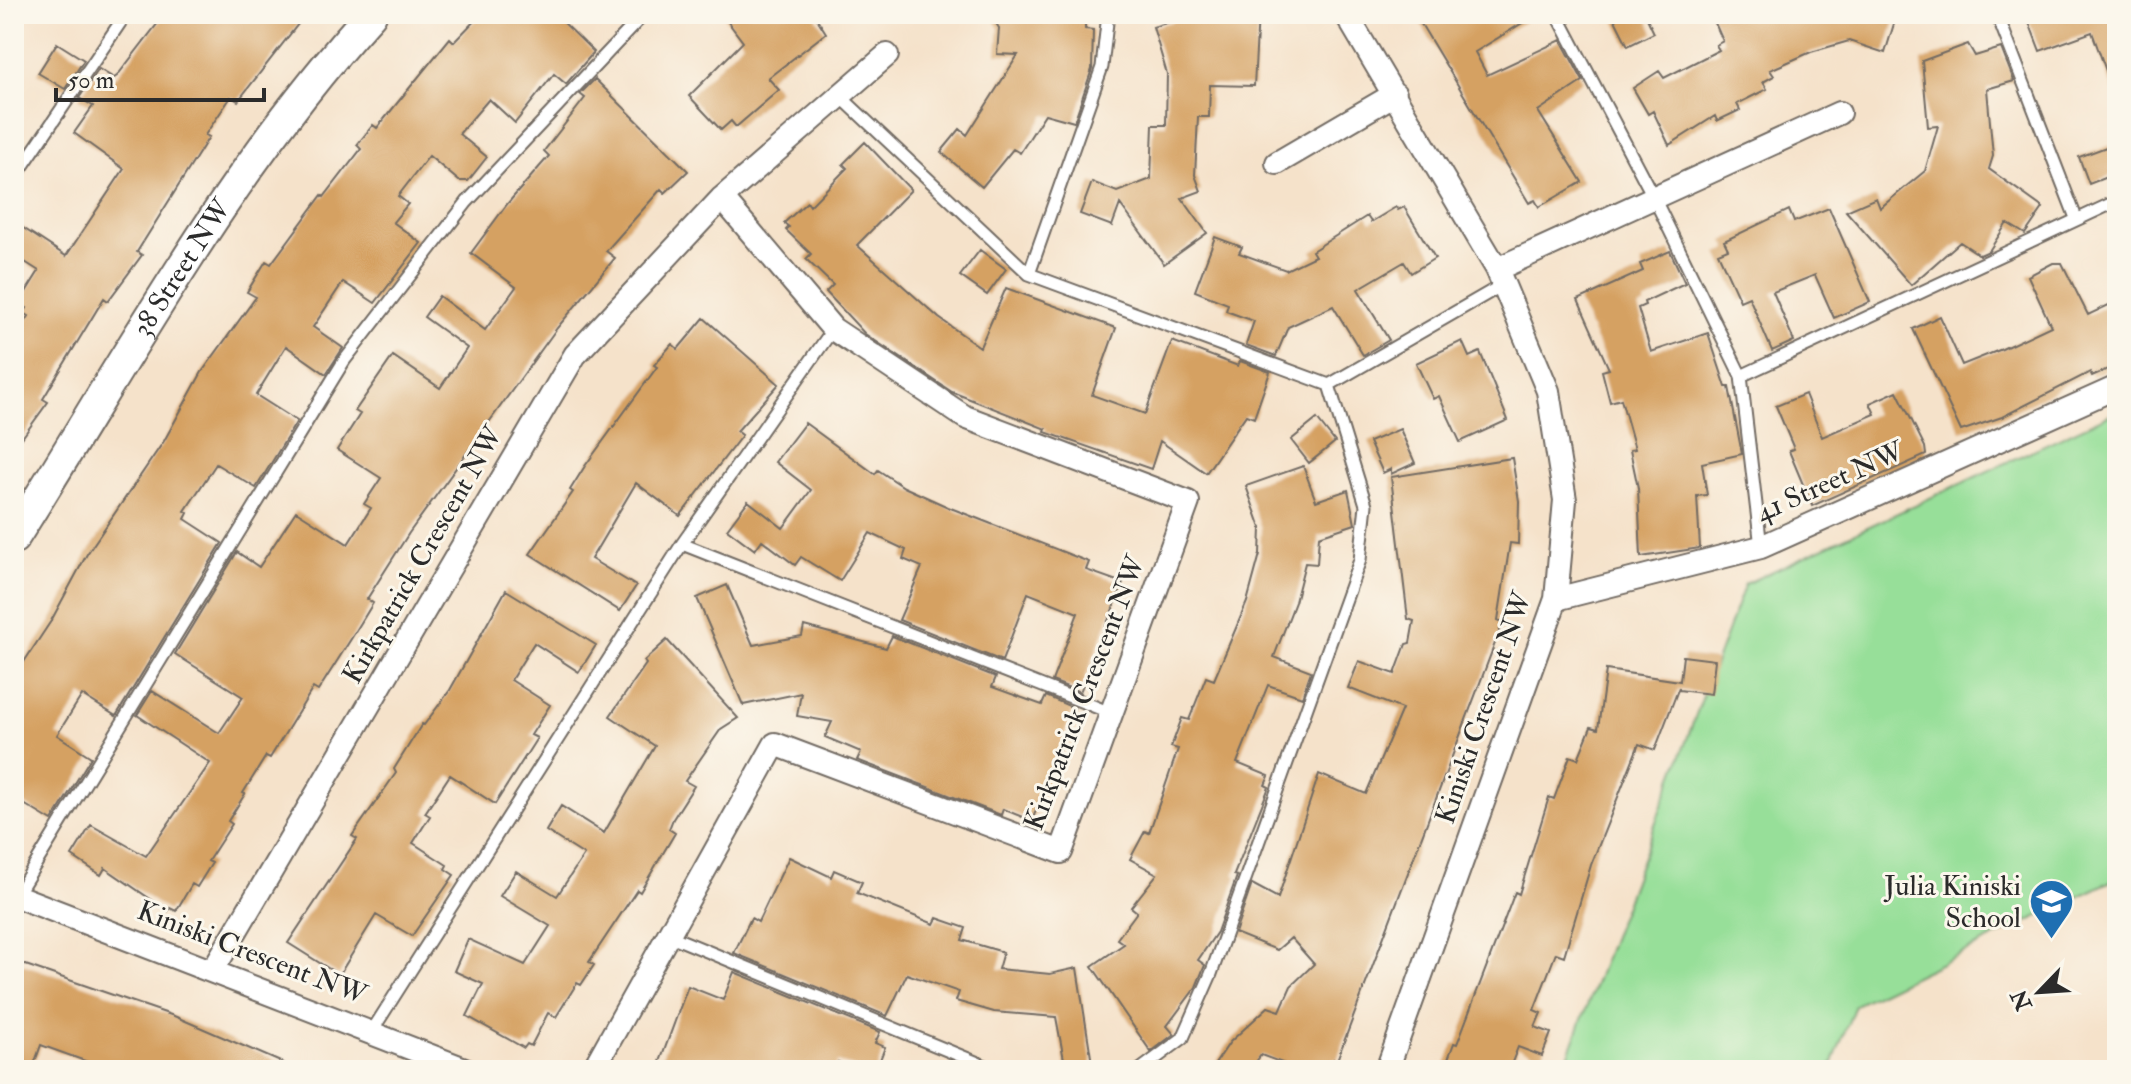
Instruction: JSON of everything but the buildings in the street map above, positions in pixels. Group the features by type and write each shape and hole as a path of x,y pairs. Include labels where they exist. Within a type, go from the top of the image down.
{"street":[{"name":"38 Street NW","path":"14,538 240,176 297,100 371,14"},
{"name":"Kiniski Crescent NW","path":"1346,14 1500,276 1548,391 1565,500 1556,599 1387,1070"},
{"name":"Kirkpatrick Crescent NW","path":"213,970 575,355 722,198 887,55"},
{"path":"1277,163 1395,94"},
{"path":"1500,276 1654,198 1839,113"},
{"name":"Kirkpatrick Crescent NW","path":"593,1070 775,744 1061,852 1188,502 965,417 833,329 722,198"},
{"name":"41 Street NW","path":"1556,599 1761,547 2117,387"},
{"name":"Kiniski Crescent NW","path":"15,896 467,1070"}],"lane":[{"path":"14,179 126,14"},
{"path":"15,896 344,361 467,202 644,14"},
{"path":"1029,274 1102,67 1108,14"},
{"path":"1557,14 1654,198 1741,376 1761,547"},
{"path":"1997,14 2076,218"},
{"path":"840,96 1029,274 1329,385"},
{"path":"1741,376 2117,201"},
{"path":"1329,385 1500,276"},
{"path":"372,1031 682,544 833,329"},
{"path":"1140,1070 1183,1038 1211,974 1360,560 1366,505 1329,385"},
{"path":"682,544 1111,713"},
{"path":"668,935 995,1070"}],"green space":[{"path":"2117,411 2117,878 1855,1005 1830,1070 1563,1070 1745,584"}],"place":[{"name":"Julia Kiniski School","path":"2052,941"}]}
